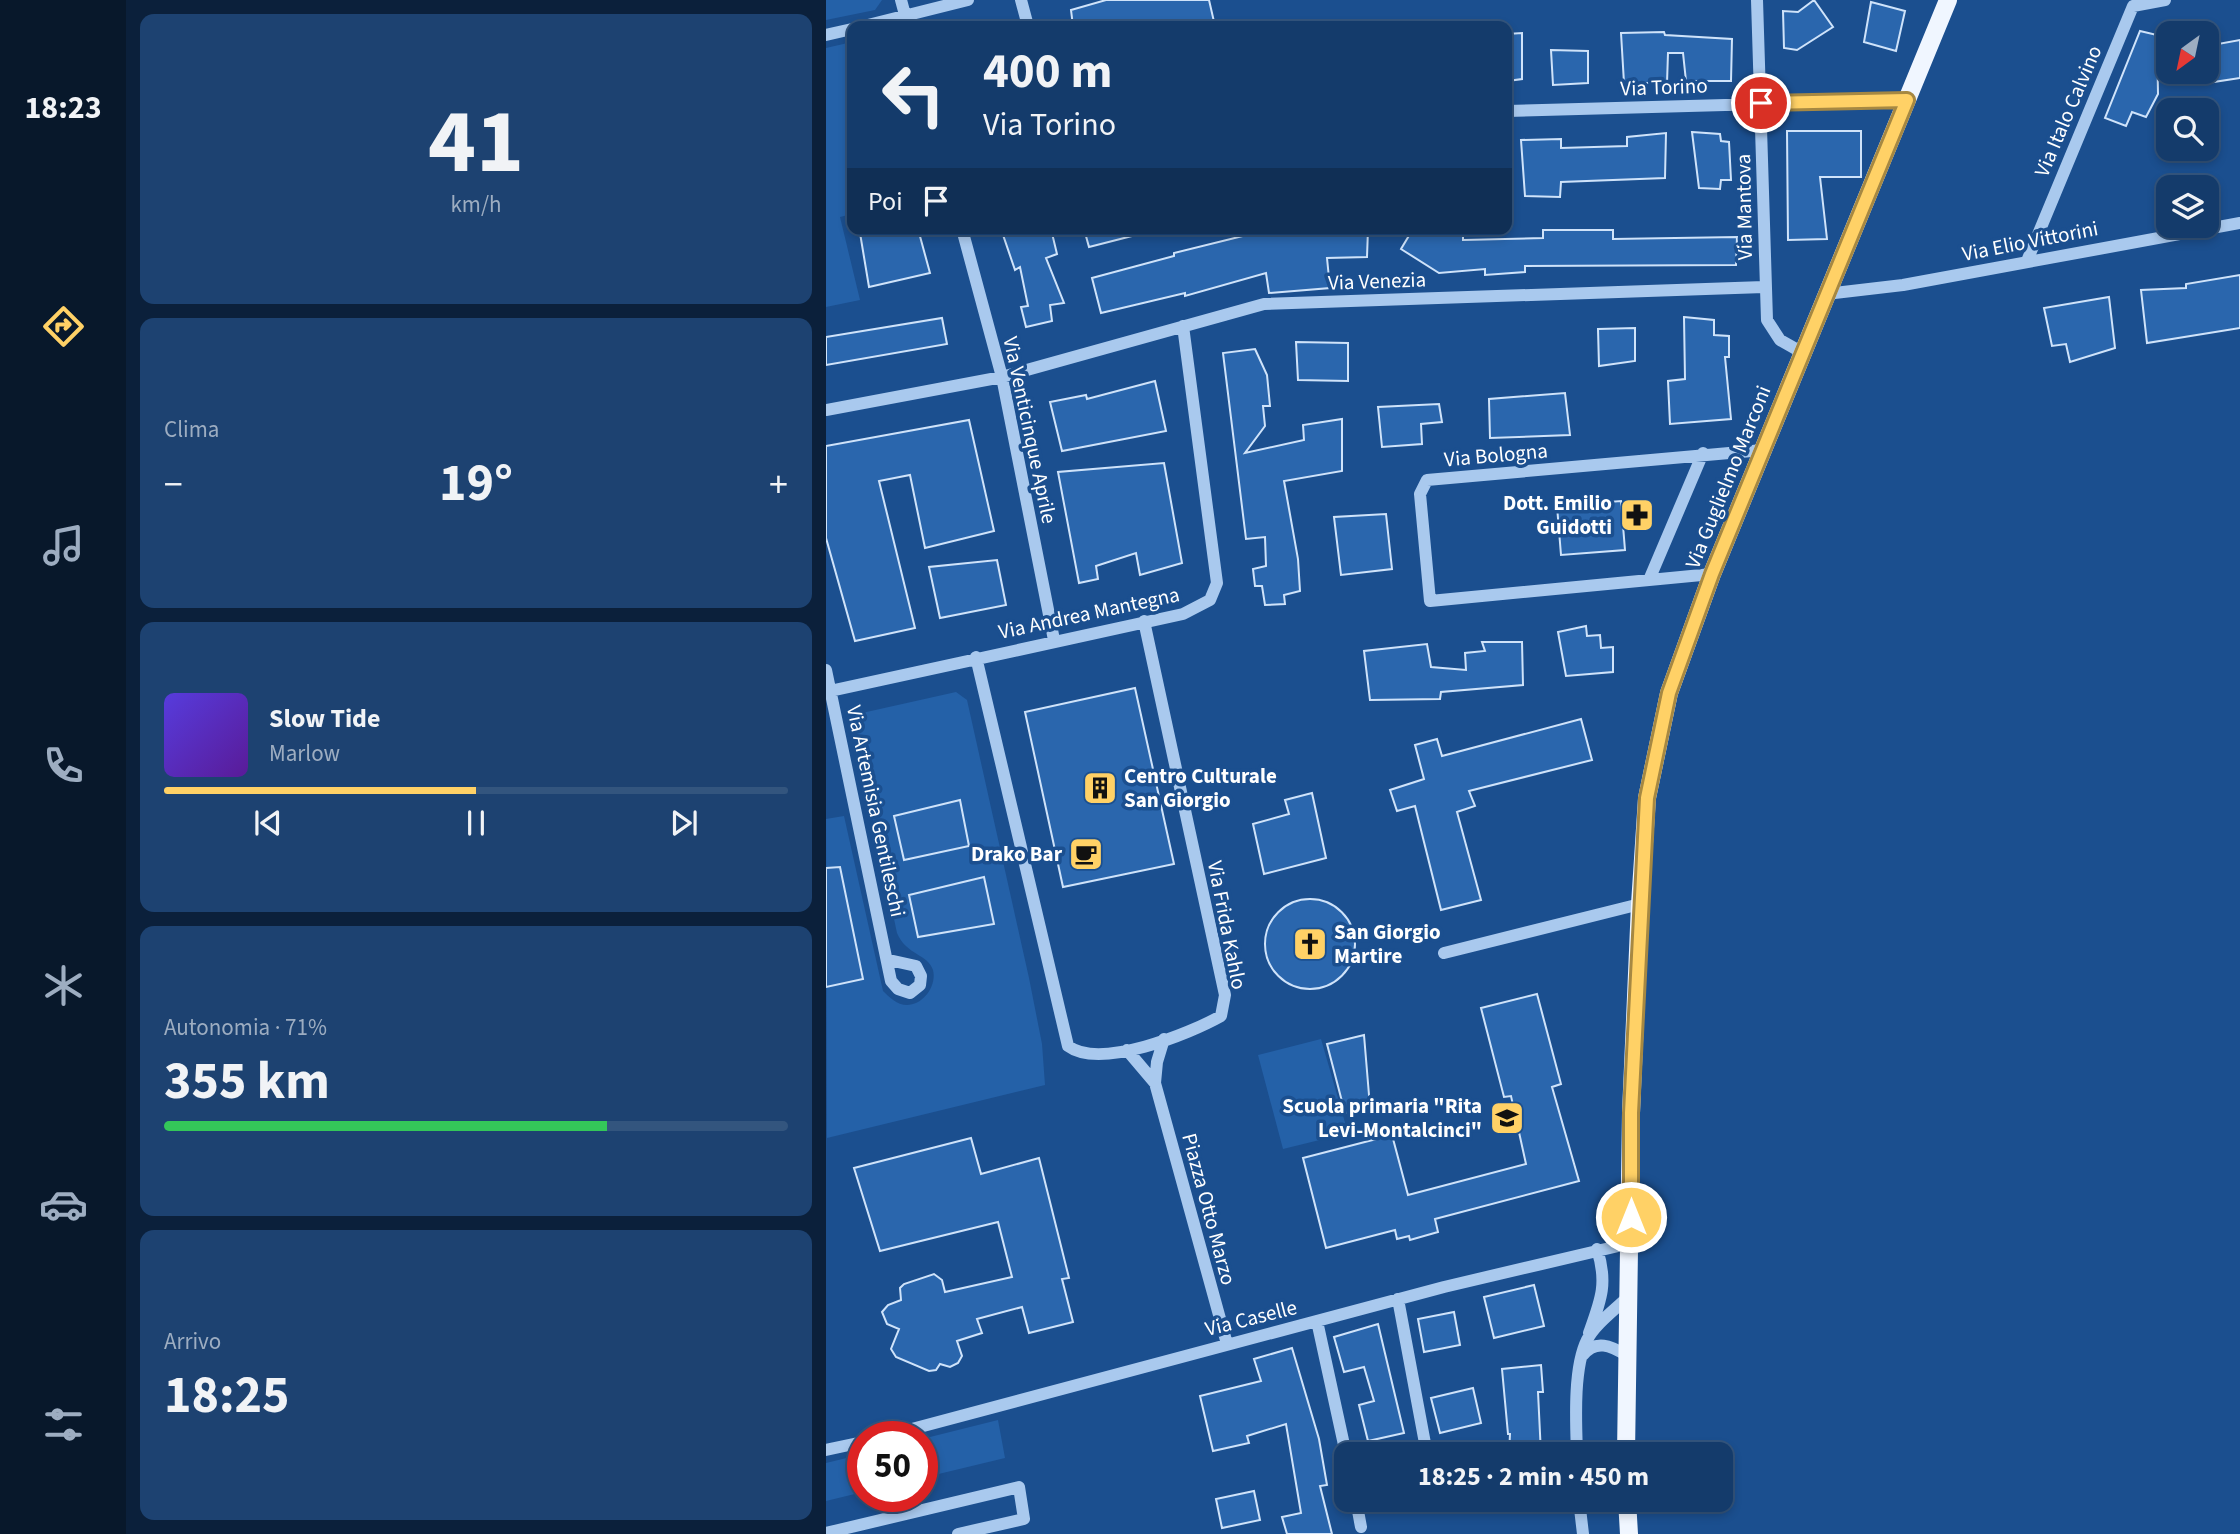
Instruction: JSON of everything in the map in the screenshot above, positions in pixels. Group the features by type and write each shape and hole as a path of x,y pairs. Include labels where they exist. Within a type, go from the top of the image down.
{"main road":[{"name":"Via Guglielmo Marconi","path":"1626,1442 1631,1113 1640,904 1647,798 1669,693 1712,574 1948,0"},
{"path":"1628,1512 1629,1534"}],"street":[{"path":"901,0 906,21 968,0"},
{"path":"1021,0 1027,21"},
{"name":"Via Mantova","path":"1757,0 1767,320 1780,341 1803,354"},
{"name":"Via Italo Calvino","path":"2027,261 2133,6 2165,0"},
{"path":"826,35 847,30"},
{"name":"Via Torino","path":"1512,111 1907,100"},
{"name":"Via Elio Vittorini","path":"1826,294 1903,285 2240,223"},
{"name":"Via Venticinque Aprile","path":"964,235 1002,377 1054,640"},
{"name":"Via Venezia","path":"826,410 1002,377 1264,304 1764,287"},
{"name":"Via Andrea Mantegna","path":"828,691 1183,614 1210,600 1217,583 1183,326"},
{"name":"Via Bologna","path":"1712,574 1430,601 1419,494 1427,480 1703,453 1763,450"},
{"path":"1648,580 1703,453"},
{"name":"Via Frida Kahlo","path":"976,657 1068,1046 1076,1052 1095,1056 1127,1050 1201,1028 1221,1016 1225,995 1144,621"},
{"name":"Via Artemisia Gentileschi","path":"826,670 828,691 888,960"},
{"path":"1444,953 1640,904"},
{"name":"Piazza Otto Marzo","path":"1155,1083 1164,1039"},
{"name":"Piazza Otto Marzo","path":"1127,1050 1155,1083 1227,1344"},
{"name":"Via Caselle","path":"938,1422 1398,1299 1597,1249 1631,1243"},
{"path":"1577,1442 1581,1358 1599,1304 1605,1272 1597,1249"},
{"path":"1587,1338 1629,1296"},
{"path":"1398,1299 1425,1442"},
{"path":"1317,1321 1343,1442"},
{"path":"1581,1358 1589,1349 1600,1344 1612,1346 1626,1355"},
{"path":"826,1450 847,1445"},
{"path":"826,1533 1019,1487 1024,1519 958,1534"},
{"path":"1359,1512 1362,1527"},
{"path":"1580,1512 1583,1534"}],"shaded area":[{"path":"826,0 882,0 875,10 826,20"},
{"path":"847,43 847,215 840,217 860,300 826,307 826,48"},
{"path":"956,692 967,700 1029,978 1042,1044 1045,1085 827,1138 826,819 844,816 883,991 900,1004 913,1004 928,994 934,976 927,961 906,946 897,933 852,722 862,713"},
{"path":"1321,1039 1348,1133 1283,1149 1258,1055"},
{"path":"998,1420 1005,1458 938,1474 938,1435"},
{"path":"847,1458 847,1496 826,1501 826,1463"}],"building":[{"path":"1106,0 1209,0 1214,21 1072,21 1071,10"},
{"path":"1814,0 1833,27 1797,50 1784,48 1783,11 1798,12"},
{"path":"1871,2 1905,11 1896,51 1864,42"},
{"path":"2140,31 2156,35 2158,94 2146,117 2132,112 2126,126 2105,118"},
{"path":"1664,32 1665,35 1732,39 1731,81 1686,81 1683,53 1668,53 1667,83 1624,83 1621,33"},
{"path":"1522,33 1522,79 1512,80 1512,34"},
{"path":"2240,40 2240,78 2219,81 2219,44"},
{"path":"1551,50 1588,51 1588,83 1553,85"},
{"path":"1787,131 1861,131 1861,177 1820,177 1827,239 1788,240"},
{"path":"1692,132 1720,134 1721,141 1729,142 1731,180 1721,180 1720,189 1699,188"},
{"path":"1666,133 1665,178 1561,182 1560,197 1525,196 1521,140 1561,139 1561,148 1627,146 1627,137"},
{"path":"1543,230 1613,230 1613,239 1737,237 1736,265 1525,266 1525,272 1485,275 1485,269 1439,273 1401,249 1409,235 1463,235 1463,240 1543,238"},
{"path":"860,235 920,235 930,273 869,287"},
{"path":"1003,235 1052,235 1057,254 1046,258 1064,303 1050,305 1052,321 1026,327 1021,307 1028,306 1020,267 1015,270"},
{"path":"1086,235 1136,235 1089,247"},
{"path":"1247,235 1368,235 1367,257 1327,258 1330,288 1269,293 1266,273 1185,296 1185,293 1101,313 1092,278 1174,256 1174,253"},
{"path":"2240,275 2240,328 2147,343 2141,290 2186,288 2186,284"},
{"path":"2109,297 2115,348 2070,362 2066,344 2052,346 2044,308"},
{"path":"1684,317 1714,320 1714,335 1729,336 1729,357 1725,357 1731,419 1670,424 1668,381 1685,379"},
{"path":"942,318 947,344 826,365 826,337"},
{"path":"1635,328 1635,361 1599,366 1598,329"},
{"path":"1296,342 1348,343 1348,381 1298,380"},
{"path":"1255,349 1267,375 1270,406 1263,406 1265,426 1245,453 1304,440 1303,425 1342,419 1342,471 1284,481 1298,559 1300,591 1284,595 1285,604 1265,605 1262,586 1255,586 1253,569 1266,566 1265,537 1246,539 1223,353"},
{"path":"1155,381 1166,431 1062,451 1050,402 1086,395 1087,399"},
{"path":"1565,393 1570,435 1490,438 1489,399"},
{"path":"1439,404 1442,422 1421,424 1422,444 1382,447 1378,407"},
{"path":"969,420 994,531 925,548 910,475 879,481 915,628 855,641 826,538 826,446"},
{"path":"1164,463 1182,563 1140,575 1136,553 1096,566 1098,579 1079,583 1058,472"},
{"path":"1621,501 1625,550 1561,555 1557,506"},
{"path":"1386,514 1392,569 1341,575 1334,517"},
{"path":"997,560 1006,605 940,618 929,567"},
{"path":"1586,626 1587,636 1600,635 1601,648 1613,647 1613,672 1566,676 1558,632"},
{"path":"1482,642 1522,642 1523,685 1441,692 1440,699 1370,700 1364,651 1427,644 1431,667 1466,670 1465,653 1485,651"},
{"name":"Centro Culturale San Giorgio","path":"1135,688 1174,864 1063,887 1025,712"},
{"path":"1581,719 1592,760 1469,791 1475,806 1457,812 1481,900 1441,910 1415,806 1397,811 1390,790 1424,779 1415,745 1437,739 1442,756"},
{"path":"1312,793 1326,858 1264,874 1253,824 1289,814 1285,800"},
{"path":"960,800 969,846 904,860 894,816"},
{"path":"840,867 863,979 826,987 826,868"},
{"path":"984,877 994,924 918,937 909,895"},
{"name":"San Giorgio Martire","path":"1310,899 1327,902 1342,912 1352,927 1355,944 1352,961 1342,976 1327,986 1310,989 1293,986 1278,976 1268,961 1265,944 1268,927 1278,912 1293,902"},
{"path":"1537,994 1561,1084 1552,1087 1579,1181 1435,1219 1438,1232 1410,1240 1409,1236 1397,1239 1395,1230 1326,1248 1303,1158 1392,1135 1408,1195 1526,1164 1511,1096 1504,1097 1481,1008"},
{"path":"1364,1035 1370,1107 1345,1113 1327,1044"},
{"path":"971,1138 981,1174 1039,1158 1069,1278 1062,1279 1073,1322 1029,1333 1022,1307 977,1319 982,1333 957,1341 962,1356 958,1363 950,1367 940,1364 936,1370 929,1371 896,1357 891,1349 899,1329 887,1324 882,1312 888,1305 901,1300 900,1288 904,1284 934,1274 942,1280 945,1292 1012,1277 998,1222 880,1251 854,1168"},
{"path":"1534,1285 1544,1326 1494,1338 1484,1297"},
{"path":"1454,1312 1460,1345 1424,1352 1418,1319"},
{"path":"1378,1324 1404,1433 1368,1441 1359,1405 1374,1401 1364,1367 1344,1372 1334,1337"},
{"path":"1292,1348 1319,1439 1327,1485 1320,1486 1332,1534 1287,1534 1282,1517 1301,1513 1286,1424 1247,1436 1249,1443 1213,1451 1200,1396 1261,1381 1254,1359"},
{"path":"1541,1365 1543,1392 1538,1392 1540,1442 1510,1442 1502,1369"},
{"path":"1473,1388 1481,1423 1440,1433 1431,1398"},
{"path":"1254,1491 1260,1520 1222,1528 1216,1499"}],"place":[{"name":"Dott. Emilio Guidotti","path":"1637,515"},
{"name":"Centro Culturale San Giorgio","path":"1100,788"},
{"name":"Drako Bar","path":"1086,854"},
{"name":"San Giorgio Martire","path":"1310,944"},
{"name":"Scuola primaria \"Rita Levi-Montalcinci\"","path":"1507,1118"}],"route":[{"path":"1631,1217 1631,1113 1647,798 1669,693 1712,574 1907,100 1761,103"}]}
